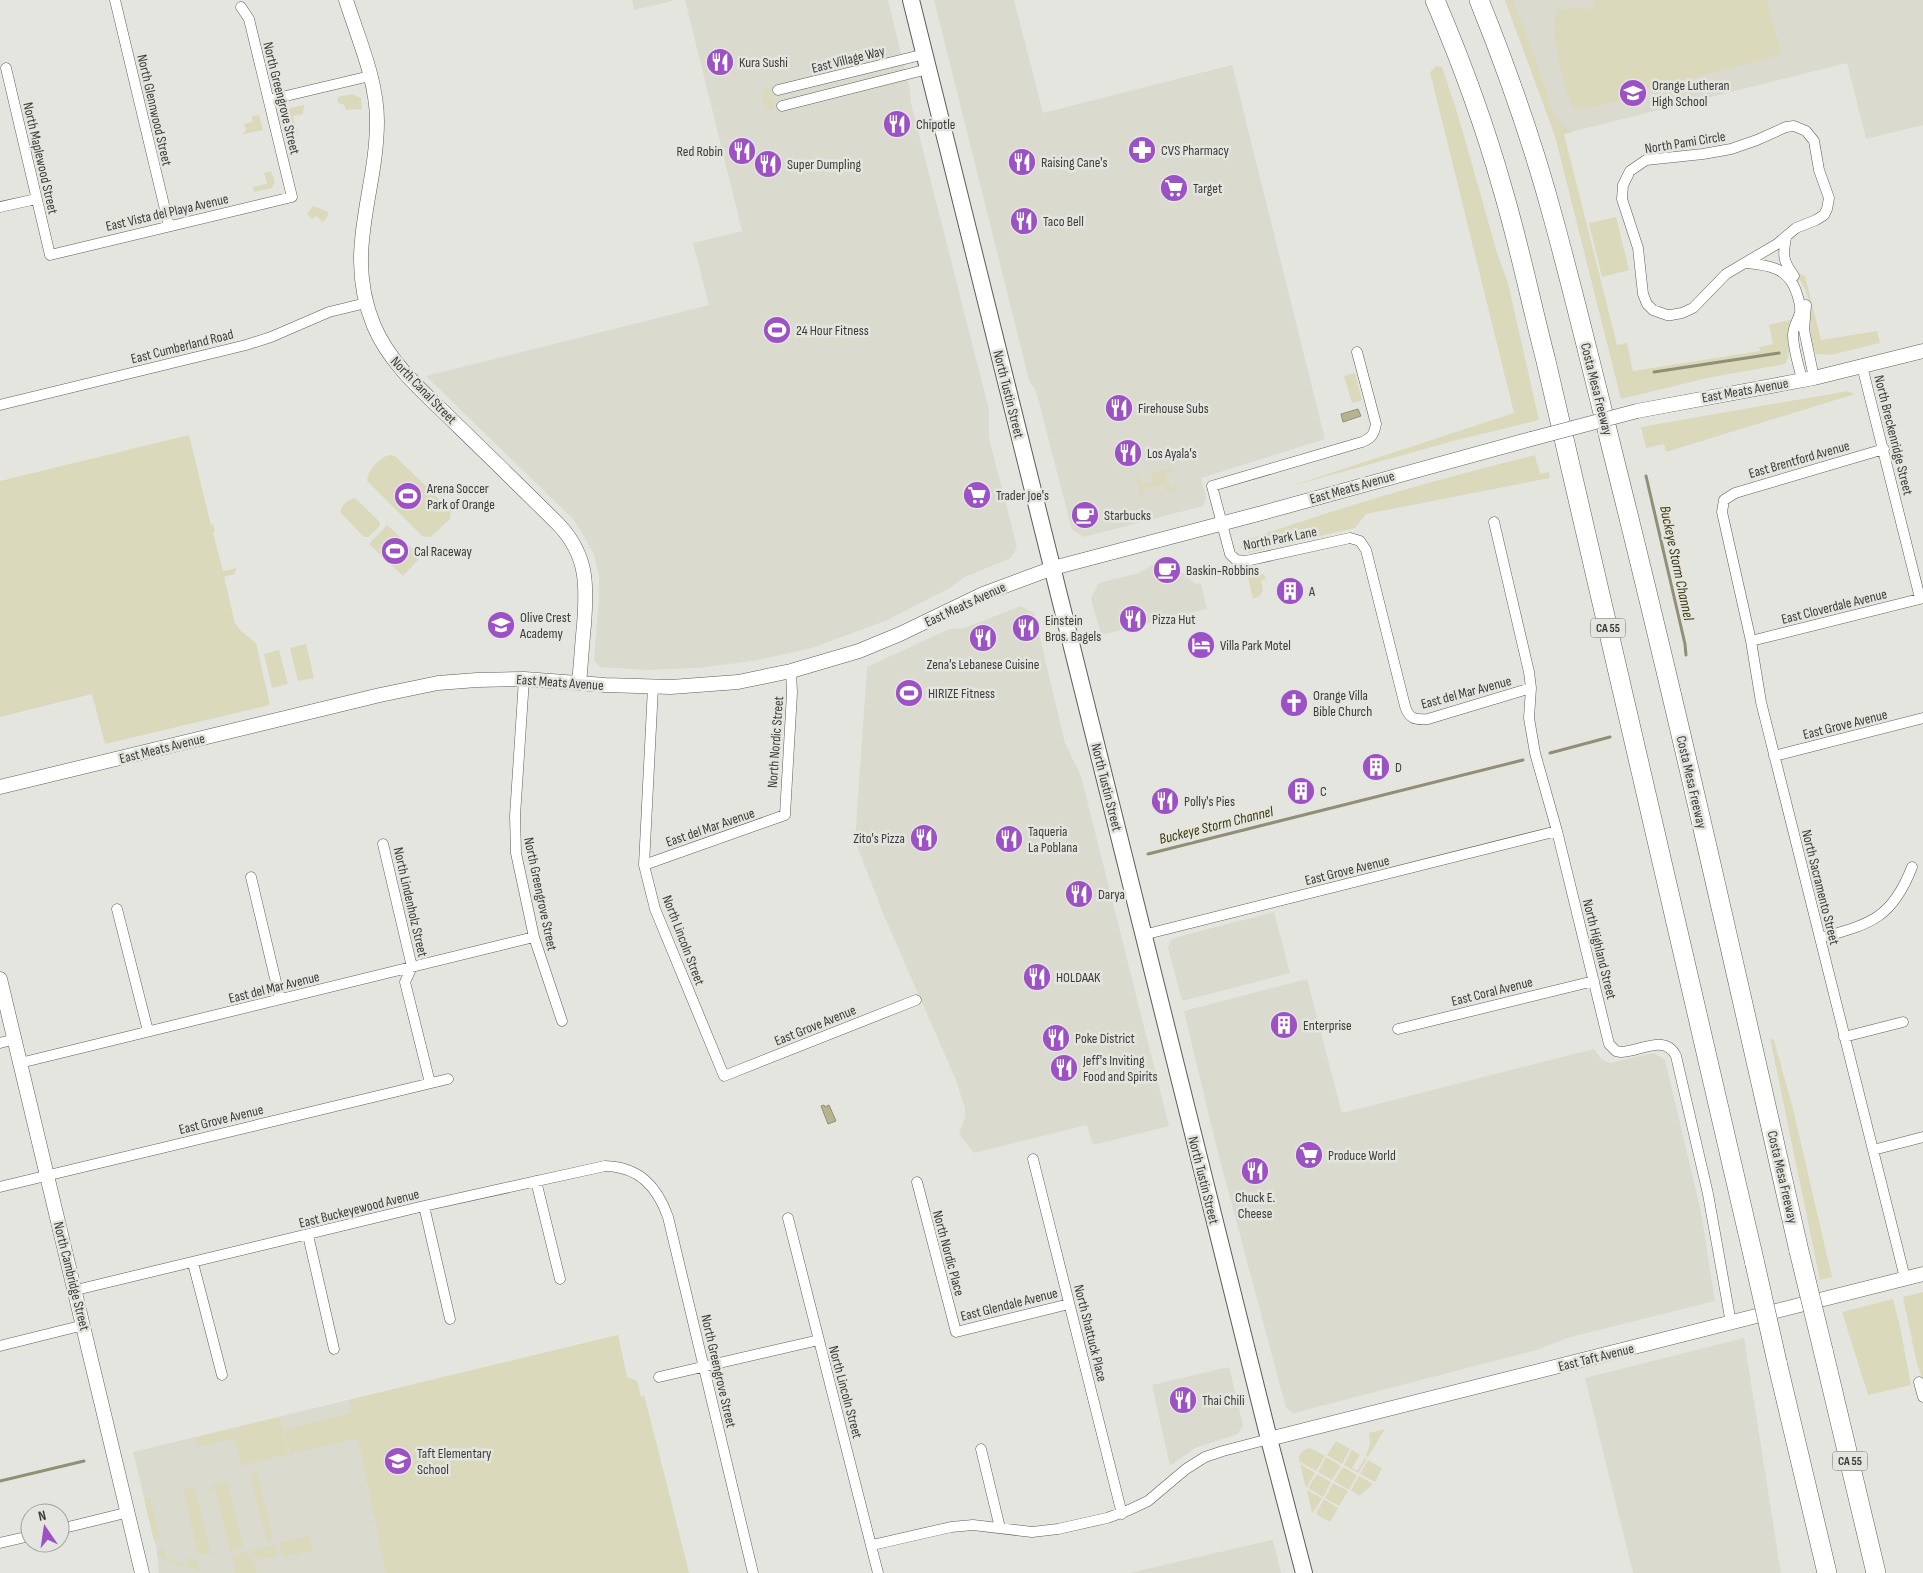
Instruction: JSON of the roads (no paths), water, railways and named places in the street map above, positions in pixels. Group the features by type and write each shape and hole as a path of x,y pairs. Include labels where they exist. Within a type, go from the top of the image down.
{"highway":[{"name":"CA 55","path":"1435,0 1492,152 1512,224 1576,489 1827,1573"},
{"name":"Costa Mesa Freeway","path":"1479,0 1500,51 1531,144 1568,272 1672,692 1876,1573"},
{"path":"1864,1523 1881,1573"}],"main road":[{"name":"North Tustin Street","path":"911,0 1143,935 1304,1573"}],"street":[{"name":"North Glennwood Street","path":"115,0 169,226"},
{"name":"North Canal Street","path":"346,0 370,76 377,120 360,250 360,272 366,303 380,338 404,373 559,525 572,541 582,564 586,583 579,683"},
{"name":"North Greengrove Street","path":"241,7 249,19 292,197"},
{"path":"782,106 927,61"},
{"name":"East Village Way","path":"778,90 927,61"},
{"name":"North Maplewood Street","path":"6,68 50,255"},
{"path":"269,100 370,76"},
{"name":"North Pami Circle","path":"1797,126 1806,131 1814,141 1818,170 1828,193 1829,203 1824,215 1796,228 1777,244 1745,263 1721,277 1701,301 1688,310 1667,315 1653,310 1647,304 1643,294 1638,248 1622,199 1623,185 1630,171 1646,160 1722,151 1745,145 1786,127 1797,126"},
{"name":"East Vista del Playa Avenue","path":"50,255 292,197"},
{"path":"0,207 36,199"},
{"path":"1786,236 1783,254 1785,263 1798,282 1806,301 1804,330 1808,379"},
{"path":"1745,263 1765,264 1778,268 1789,278 1795,287 1800,308 1793,339 1808,379"},
{"name":"East Cumberland Road","path":"0,405 259,341 329,312 366,303"},
{"name":"East Meats Avenue","path":"0,787 398,691 458,681 524,679 653,687 721,684 791,671 859,651 900,634 983,594 1053,568 1637,411 1808,379 1923,351"},
{"name":"North Park Lane","path":"1357,352 1376,424 1370,438 1212,486 1230,554 1236,560 1252,560 1350,538 1360,540 1366,550 1409,716"},
{"name":"North Breckenridge Street","path":"1862,366 1922,598"},
{"name":"East Brentford Avenue","path":"1724,500 1728,496 1742,490 1884,449"},
{"name":"North Sacramento Street","path":"1724,500 1723,521 1752,641 1761,702 1905,1278"},
{"name":"North Highland Street","path":"1494,522 1531,688 1529,718 1531,733 1609,1044 1616,1051 1625,1052 1653,1045 1664,1045 1671,1048 1676,1056 1708,1194 1731,1322"},
{"name":"East Cloverdale Avenue","path":"1752,641 1922,598"},
{"name":"North Nordic Street","path":"785,815 792,693 791,671"},
{"name":"North Greengrove Street","path":"524,679 514,833 516,853 534,937 562,1021"},
{"name":"North Lincoln Street","path":"653,687 644,865 655,909 724,1076"},
{"name":"East del Mar Avenue","path":"1409,716 1413,719 1428,719 1531,688"},
{"name":"East Grove Avenue","path":"1774,756 1923,718"},
{"name":"East del Mar Avenue","path":"644,865 785,815"},
{"name":"East Grove Avenue","path":"1143,935 1556,831"},
{"name":"North Lindenholz Street","path":"383,844 412,967 405,982 430,1083"},
{"path":"1820,938 1858,927 1876,918 1896,901 1905,886 1912,867"},
{"path":"251,878 280,999"},
{"path":"117,908 148,1031"},
{"name":"East del Mar Avenue","path":"20,1063 534,937"},
{"name":"North Cambridge Street","path":"0,979 76,1290 142,1573"},
{"name":"East Coral Avenue","path":"1398,1029 1594,980"},
{"name":"East Grove Avenue","path":"724,1076 916,1000"},
{"path":"1844,1037 1903,1022"},
{"path":"0,1043 15,1039"},
{"name":"East Grove Avenue","path":"0,1187 448,1079"},
{"path":"1873,1150 1923,1137"},
{"name":"North Shattuck Place","path":"1033,1159 1122,1514"},
{"name":"East Buckeyewood Avenue","path":"76,1290 424,1206 605,1166 617,1166 630,1170 647,1181"},
{"name":"North Greengrove Street","path":"647,1181 662,1200 668,1217 753,1573"},
{"path":"536,1182 560,1279"},
{"name":"North Nordic Place","path":"917,1182 956,1332"},
{"path":"424,1206 450,1319"},
{"name":"North Lincoln Street","path":"788,1218 878,1573"},
{"path":"308,1235 334,1349"},
{"path":"193,1263 222,1375"},
{"name":"East Taft Avenue","path":"1269,1439 1923,1274"},
{"name":"East Glendale Avenue","path":"956,1332 1069,1304"},
{"path":"0,1346 84,1325"},
{"path":"659,1377 819,1340"},
{"path":"1919,1382 1923,1397"},
{"path":"872,1545 951,1527 973,1525 1022,1532 1044,1531 1122,1514 1156,1495 1186,1469 1206,1457 1223,1450 1269,1439"},
{"path":"981,1449 1000,1528"},
{"path":"70,1527 129,1512"},
{"path":"0,1543 20,1538"}],"waterway":[{"name":"Buckeye Storm Channel","path":"1654,372 1779,353"},
{"name":"Buckeye Storm Channel","path":"1646,476 1686,655"},
{"name":"Buckeye Storm Channel","path":"1550,753 1610,737"},
{"name":"Buckeye Storm Channel","path":"1148,854 1523,760"},
{"name":"Buckeye Storm Channel","path":"0,1481 84,1461"}],"place":[{"name":"Kura Sushi","path":"720,62"},
{"name":"Orange Lutheran High School","path":"1633,93"},
{"name":"Chipotle","path":"897,124"},
{"name":"CVS Pharmacy","path":"1142,150"},
{"name":"Red Robin","path":"742,151"},
{"name":"Raising Cane's","path":"1022,162"},
{"name":"Super Dumpling","path":"768,164"},
{"name":"Target","path":"1174,188"},
{"name":"Taco Bell","path":"1024,221"},
{"name":"24 Hour Fitness","path":"777,330"},
{"name":"Firehouse Subs","path":"1119,408"},
{"name":"Los Ayala's","path":"1128,453"},
{"name":"Trader Joe's","path":"977,495"},
{"name":"Arena Soccer Park of Orange","path":"408,496"},
{"name":"Starbucks","path":"1085,515"},
{"name":"Cal Raceway","path":"395,551"},
{"name":"Baskin-Robbins","path":"1167,570"},
{"name":"A","path":"1290,591"},
{"name":"Pizza Hut","path":"1133,619"},
{"name":"Olive Crest Academy","path":"501,625"},
{"name":"Einstein Bros. Bagels","path":"1026,628"},
{"name":"Zena's Lebanese Cuisine","path":"983,638"},
{"name":"Villa Park Motel","path":"1201,645"},
{"name":"HIRIZE Fitness","path":"909,693"},
{"name":"Orange Villa Bible Church","path":"1294,703"},
{"name":"D","path":"1376,767"},
{"name":"C","path":"1301,791"},
{"name":"Polly's Pies","path":"1165,801"},
{"name":"Zito's Pizza","path":"924,838"},
{"name":"Taqueria La Poblana","path":"1009,839"},
{"name":"Darya","path":"1079,894"},
{"name":"HOLDAAK","path":"1037,977"},
{"name":"Enterprise","path":"1284,1025"},
{"name":"Poke District","path":"1056,1038"},
{"name":"Jeff's Inviting Food and Spirits","path":"1064,1068"},
{"name":"Produce World","path":"1309,1155"},
{"name":"Chuck E. Cheese","path":"1255,1171"},
{"name":"Thai Chili","path":"1183,1400"},
{"name":"Taft Elementary School","path":"398,1461"}]}
